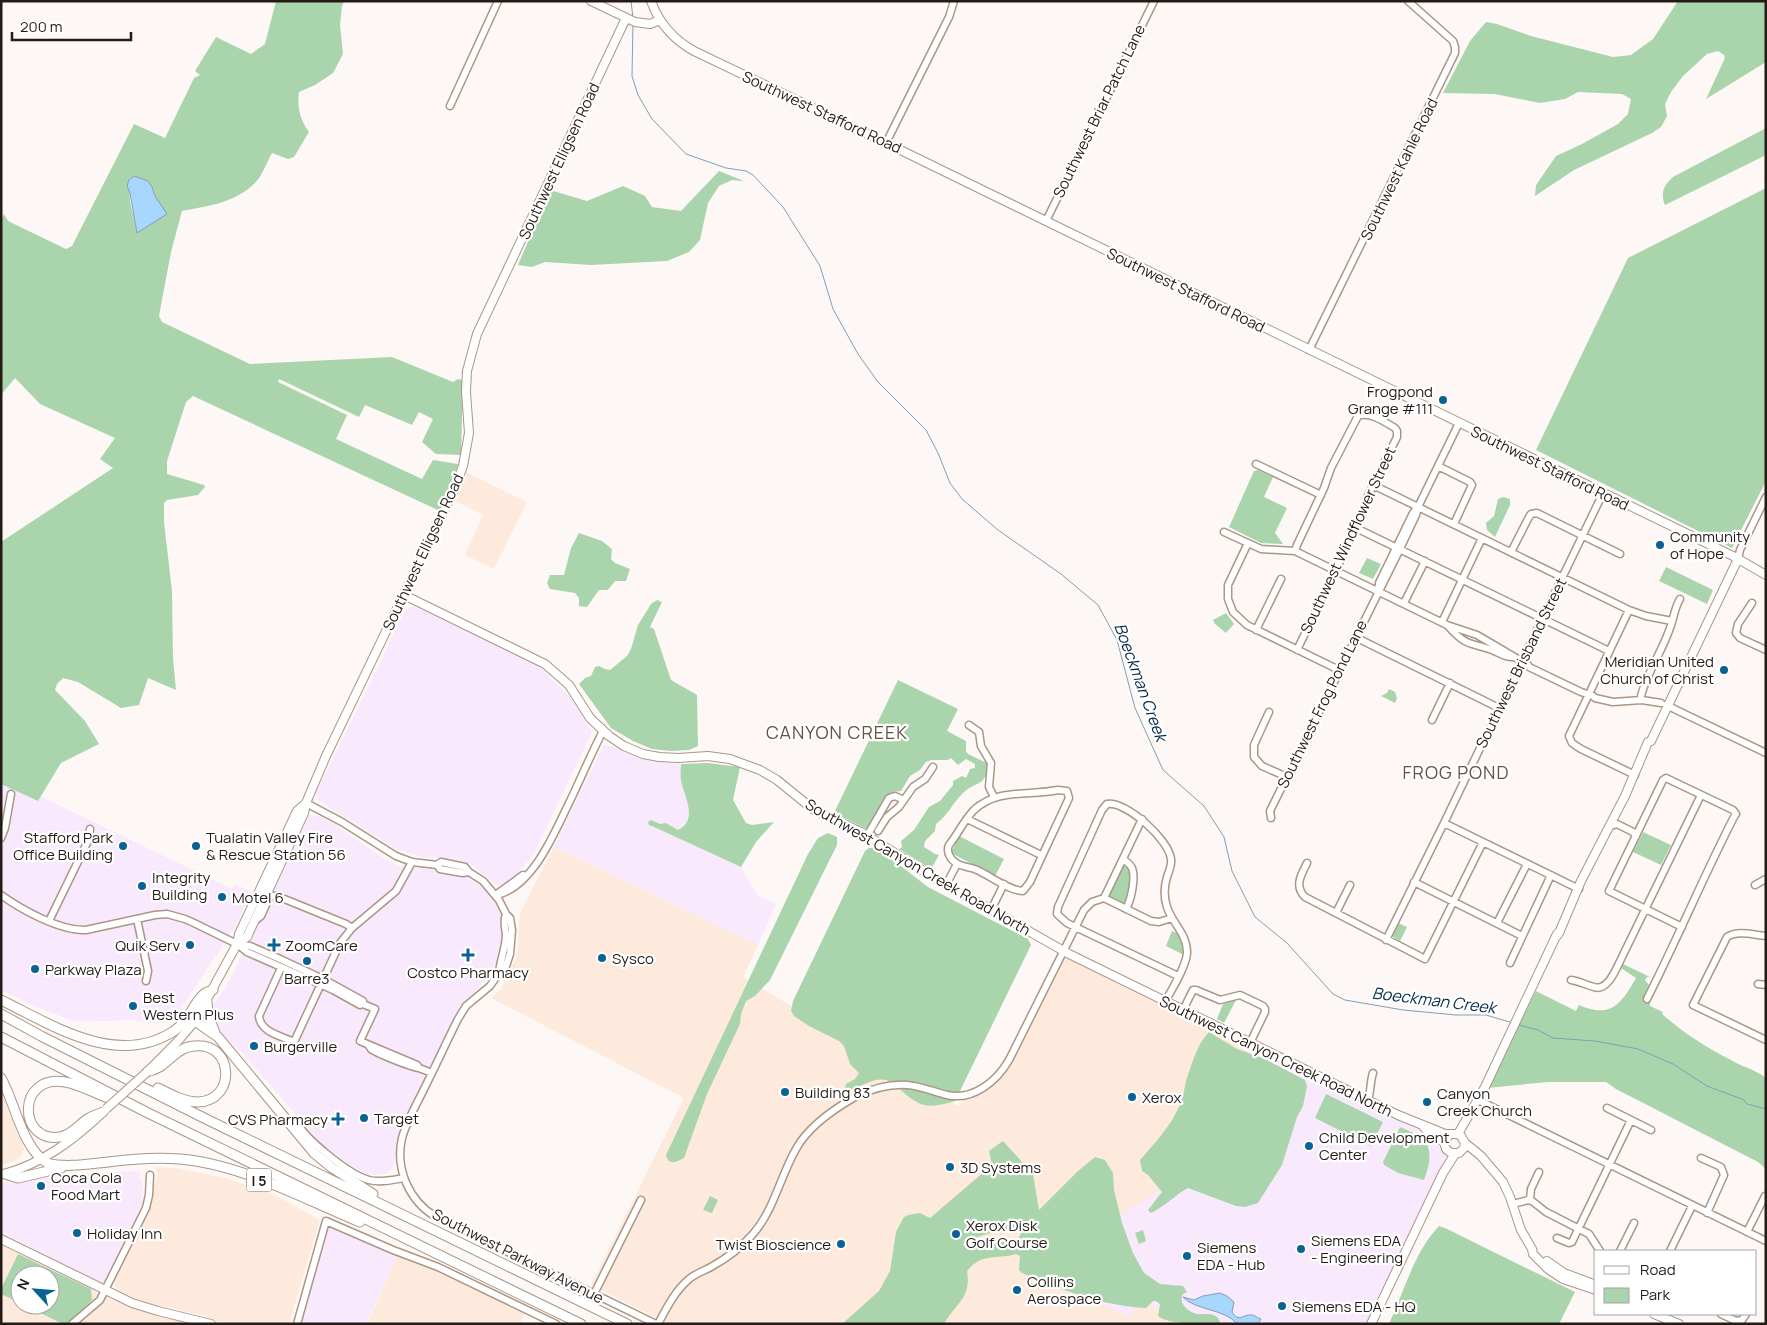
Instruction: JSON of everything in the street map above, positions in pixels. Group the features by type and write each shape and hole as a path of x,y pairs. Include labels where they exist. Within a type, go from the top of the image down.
{"highway":[{"path":"1,1000 91,1041 105,1045 132,1046 145,1044 172,1032 185,1021 204,993 213,990"},
{"name":"I 5","path":"207,1001 211,1026 218,1037 314,1152 331,1167 402,1214"},
{"name":"I 5","path":"1,1014 91,1061 627,1324"},
{"name":"I 5","path":"195,1021 218,1037"},
{"name":"I 5","path":"1,1037 146,1112 581,1324"},
{"name":"I 5","path":"91,1061 177,1096 197,1102 210,1099 217,1094 224,1084 226,1067 217,1053 199,1046 183,1049 161,1066 147,1072"},
{"path":"1,1078 26,1135 42,1160"},
{"name":"I 5","path":"105,1111 88,1119 66,1135 55,1137 46,1135 34,1127 29,1118 28,1108 30,1098 40,1086 48,1082 59,1082 70,1084 146,1112"},
{"name":"I 5","path":"42,1160 52,1164 81,1164 160,1158 212,1164 248,1175 428,1250"},
{"name":"I 5","path":"3,1174 18,1178 81,1164"}],"main road":[{"path":"591,1 626,18 644,24 660,20"},
{"name":"Southwest Stafford Road","path":"651,1 660,20 676,39 694,51 886,142 1738,559 1766,575"},
{"name":"Southwest Elligsen Road","path":"237,944 247,937 255,921 304,813 306,803 326,756 454,490 463,466 469,433 466,392 468,371 477,334 626,18"},
{"path":"1371,1324 1457,1143 1481,1097 1556,937 1557,931 1584,882 1594,862 1593,859 1613,824 1636,771 1640,767 1650,745 1664,704 1738,559"},
{"name":"Southwest Canyon Creek Road North","path":"404,595 545,664 566,682 590,718 603,731 624,746 647,755 674,758 716,757 751,766 773,777 814,810 867,836 946,885 1063,951 1368,1100 1424,1126 1427,1125 1457,1143"},
{"name":"Southwest Elligsen Road","path":"3,1174 42,1160 69,1143 147,1072 195,1021 237,944 239,934 297,811 306,803"},
{"name":"Southwest Canyon Creek Road North","path":"1424,1126 1427,1131 1444,1142 1457,1143"},
{"path":"1457,1143 1482,1156 1503,1182 1513,1204 1520,1230 1532,1249 1533,1254 1557,1275 1570,1282 1594,1289"},
{"path":"1,1239 105,1291 144,1307 211,1324"},
{"path":"1532,1249 1564,1273 1594,1284"},
{"path":"1656,1315 1669,1322 1672,1320 1678,1324"}],"street":[{"path":"450,106 498,1"},
{"path":"886,142 949,17 954,1"},
{"name":"Southwest Briar Patch Lane","path":"1046,221 1154,1"},
{"name":"Southwest Kahle Road","path":"1309,350 1455,53 1453,41 1408,1"},
{"name":"Southwest Windflower Street","path":"1297,650 1356,528 1397,437 1397,431 1368,415 1361,414 1356,419 1331,468 1321,495"},
{"name":"Southwest Frog Pond Lane","path":"1270,818 1270,811 1378,591 1379,583 1416,514 1459,423"},
{"path":"1256,464 1321,495 1297,545 1296,551"},
{"path":"1438,466 1475,485 1454,524"},
{"path":"1374,485 1629,610 1646,616 1672,621"},
{"name":"Southwest Brisband Street","path":"1386,940 1499,708 1525,663 1542,618 1602,493"},
{"path":"1738,559 1740,550 1766,497"},
{"path":"1738,559 1766,506"},
{"path":"1511,552 1528,517 1540,514 1620,554"},
{"path":"1356,528 1609,651"},
{"path":"1224,532 1261,550 1296,551 1444,624 1477,635 1511,654 1514,658"},
{"path":"1444,624 1482,538"},
{"path":"1248,543 1231,577 1227,592 1233,612 1242,622 1256,630 1339,670"},
{"path":"1404,603 1425,561"},
{"path":"1256,630 1280,580"},
{"path":"1641,696 1647,678 1670,629 1675,608 1680,599"},
{"path":"1752,602 1738,624 1736,633 1740,638 1766,650"},
{"path":"1629,610 1569,734 1570,740 1581,749 1636,771"},
{"path":"1444,624 1467,643 1508,658 1514,658 1525,663 1528,667 1600,700 1613,702 1642,700 1664,704"},
{"path":"1355,637 1499,708"},
{"path":"1432,720 1450,684"},
{"path":"1588,694 1596,694 1608,698 1641,696 1658,700 1766,753 1766,759"},
{"path":"1269,712 1255,741 1254,754 1260,763 1287,777"},
{"path":"969,725 979,732 981,746 990,759 990,787 994,797"},
{"path":"496,895 511,890 525,879 547,848 603,731"},
{"path":"878,830 887,817 899,807 913,787 925,779 933,767"},
{"path":"1647,999 1682,926 1735,815 1735,812 1666,778 1663,780 1609,891 1682,926"},
{"path":"1058,790 1067,792 1068,798 1030,882 1023,890 1019,891 977,870 957,864 948,854 948,847 967,819 975,809 994,797 1004,794 1038,793 1058,790"},
{"path":"1,838 5,828 11,794"},
{"path":"1571,980 1595,988 1605,986 1622,957 1701,795"},
{"path":"867,836 889,798 895,796 904,800"},
{"path":"296,1120 303,1131 321,1149 358,1175 376,1181 404,1178 400,1160 402,1139 406,1126 466,1006 490,986 499,973 505,969 512,944 510,918 496,895 484,881 469,872 465,867 441,862 437,865 412,862 386,851 349,826 306,803"},
{"path":"1166,1002 1178,976 1186,958 1187,948 1168,908 1165,893 1165,883 1171,863 1171,856 1142,819 1126,809 1107,804 1102,810 1057,910 1058,917 1178,976"},
{"path":"967,819 1041,855"},
{"path":"1104,898 1142,819"},
{"path":"1444,823 1579,888"},
{"path":"1613,824 1616,829 1631,836 1636,836"},
{"path":"49,921 89,839 90,828"},
{"path":"1307,863 1299,882 1299,889 1308,900 1425,959 1483,842"},
{"path":"1123,859 1132,868 1133,876 1131,899 1126,909"},
{"path":"281,968 259,1016 259,1022 263,1028 294,1042 340,943 352,928 396,891 412,862"},
{"path":"946,885 957,864"},
{"path":"1497,924 1527,864"},
{"path":"1510,962 1551,875"},
{"path":"1755,885 1766,879"},
{"path":"1414,882 1522,936"},
{"path":"991,910 1004,884"},
{"path":"1336,913 1350,885"},
{"path":"1,895 49,921 64,928 75,930 86,930 155,915 173,915 185,918 237,944 247,952 281,968 321,982"},
{"path":"255,921 261,916 272,896 277,896 352,928"},
{"path":"657,1324 677,1292 688,1279 731,1254 756,1230 766,1215 798,1145 812,1130 837,1109 861,1094 882,1087 912,1085 957,1096 973,1093 995,1079 1009,1060 1075,927 1088,905 1104,898 1155,922 1172,918"},
{"path":"137,919 148,971 146,981"},
{"path":"1766,936 1737,933 1727,937 1693,1005 1699,1010 1766,1040"},
{"path":"237,944 250,946 363,1001 363,1004 375,1009 360,1041 417,1064 419,1068 432,1073"},
{"path":"1758,984 1766,984"},
{"path":"1183,1010 1193,990 1220,1000 1240,994 1260,1004 1265,1009 1250,1043"},
{"path":"1368,1100 1371,1080 1374,1074"},
{"path":"1481,1097 1609,1165 1766,1241"},
{"path":"1607,1108 1652,1130"},
{"path":"1557,1238 1570,1243 1631,1120"},
{"path":"1701,1158 1721,1167 1724,1175 1706,1212"},
{"path":"1530,1200 1531,1189 1539,1172"},
{"path":"72,1324 94,1306 105,1291 146,1208 150,1195 150,1175"},
{"name":"Southwest Parkway Avenue","path":"404,1178 418,1202 436,1217 657,1324"},
{"path":"1747,1232 1765,1196"},
{"path":"594,1294 640,1200"},
{"path":"1513,1204 1530,1200"},
{"path":"1530,1200 1546,1212 1591,1236 1599,1250"},
{"path":"1670,1250 1692,1206"},
{"path":"297,1324 326,1221 438,1268 556,1324"},
{"path":"1620,1250 1634,1222"},
{"path":"1722,1315 1736,1321 1742,1320 1745,1315"}],"shaded area":[{"path":"466,472 527,502 494,569 465,555 483,515 455,501"},
{"path":"414,606 538,665 570,697 592,732 534,854 510,882 496,885 472,865 444,858 422,857 396,849 318,800 316,793 406,609"},
{"path":"604,744 653,762 681,764 681,778 690,811 687,822 678,830 666,823 660,824 651,820 654,827 741,867 757,895 776,904 758,945 554,847"},
{"path":"1,777 232,889 235,884 252,892 234,929 176,1016 159,1023 130,1020 76,1022 29,1004 1,990"},
{"path":"309,815 318,816 332,823 385,859 401,867 448,871 474,880 487,891 496,903 502,918 504,937 497,965 458,1010 403,1125 394,1163 385,1174 369,1175 353,1167 324,1146 241,1052 217,1030 210,1015 212,1006 226,987 255,927 261,919 270,894"},
{"name":"Xerox","path":"554,847 758,945 743,977 958,1106 973,1093 985,1090 1002,1076 1012,1060 1061,960 1064,958 1068,958 1251,1048 1229,1088 1162,1189 1107,1223 1020,1267 1130,1317 1139,1300 1187,1324 669,1324 591,1285 684,1098 491,998 501,989 517,956 520,913"},
{"path":"1251,1048 1445,1141 1449,1151 1366,1324 1187,1324 1131,1318 1020,1267 1229,1088"},
{"path":"1,1092 24,1149 21,1157 1,1165"},
{"path":"155,1167 176,1168 225,1178 271,1193 320,1220 289,1324 222,1324 205,1316 148,1303 116,1289 115,1280 153,1198 154,1184 158,1175"},
{"path":"140,1171 140,1179 143,1186 142,1204 104,1282 98,1282 1,1232 1,1183 37,1175 56,1176"},
{"path":"331,1226 398,1256 366,1324 299,1324 327,1228"},
{"path":"1,1244 43,1265 10,1265 10,1315 60,1315 60,1274 112,1300 137,1309 199,1324 1,1324"},
{"path":"398,1256 431,1268 525,1312 520,1324 367,1324"}],"green space":[{"path":"276,1 344,1 340,25 343,54 333,73 315,85 299,92 298,103 300,113 303,123 309,132 294,157 288,159 272,153 258,180 239,195 221,203 182,211 171,252 159,316 162,322 250,364 392,357 453,382 458,379 463,380 461,455 436,454 422,442 433,419 419,412 412,425 365,405 359,417 279,379 278,382 347,415 336,439 422,479 433,460 458,464 449,493 440,511 193,396 186,402 167,461 167,474 204,485 205,487 198,495 167,500 164,503 164,522 172,591 173,658 176,690 148,678 139,705 121,708 78,682 63,678 57,684 55,690 85,721 99,744 61,763 38,801 1,784 1,542 113,468 100,459 115,438 40,404 15,378 1,395 1,220 4,214 8,221 66,249 72,246 134,124 165,138 194,78 200,75 195,71 216,37 251,54 265,44","holes":["134,176 150,184 155,196 137,233 130,201 129,180"]},
{"path":"1678,1 1766,1 1766,62 1706,99 1725,58 1718,51 1707,54 1683,76 1671,92 1665,104 1667,116 1661,127 1574,170 1535,196 1536,185 1556,156 1618,124 1628,114 1631,99 1622,94 1578,92 1565,99 1540,103 1495,94 1443,93 1470,41 1486,22 1531,36 1613,57 1631,55 1653,39"},
{"path":"1766,128 1766,155 1665,205 1664,190 1667,183 1673,177"},
{"path":"719,171 744,181 732,180 719,186 708,203 700,240 689,252 667,261 591,265 545,262 532,267 518,265 550,190 587,201 623,186 645,196 652,207 681,211"},
{"path":"1766,188 1766,481 1732,548 1536,450 1628,258"},
{"path":"1258,470 1273,477 1264,497 1287,508 1275,533 1283,544 1261,543 1229,527 1254,471"},
{"path":"1503,497 1510,499 1510,505 1495,537 1487,530 1486,523 1494,516 1498,499"},
{"path":"579,533 602,541 612,549 611,559 615,563 630,569 626,581 615,581 608,590 599,590 587,607 579,606 579,598 575,593 550,589 547,583 550,575 564,575 571,548"},
{"path":"1367,558 1381,564 1373,579 1359,573"},
{"path":"1666,567 1713,590 1707,604 1659,581"},
{"path":"657,600 662,602 650,627 654,629 671,680 697,695 698,746 689,750 652,749 633,741 611,728 579,684 585,678 591,676 595,667 599,666 610,670 627,656 638,625 651,604"},
{"path":"1226,613 1234,624 1226,633 1213,620"},
{"path":"898,680 958,709 947,731 966,741 966,751 968,754 989,764 982,781 962,794 936,824 935,831 925,841 924,847 939,855 931,869 899,849 902,847 901,841 914,830 929,807 940,801 953,785 953,781 962,776 966,778 970,769 975,768 975,764 966,759 958,765 951,758 948,760 931,760 926,762 920,770 910,776 901,791 888,795 867,829 838,815 835,811"},
{"path":"1389,689 1395,692 1397,698 1395,703 1381,696 1387,693"},
{"path":"708,763 740,767 733,800 746,823 752,825 774,822 756,842 741,867 649,825 648,822 651,820 660,824 666,823 678,830 684,825 688,820 689,807 681,780 681,764"},
{"path":"1643,832 1671,845 1661,865 1633,852"},
{"path":"828,833 837,837 837,845 770,980 755,996 746,1001 741,1014 740,1024 707,1094 684,1158 671,1162 666,1155 808,854 818,838"},
{"path":"959,836 1004,859 995,876 951,853"},
{"path":"869,848 874,848 893,860 928,887 1028,939 1031,945 955,1101 933,1106 921,1104 892,1083 881,1079 849,1091 845,1088 846,1084 855,1079 859,1073 850,1064 844,1046 839,1041 809,1026 794,1016 791,1011 793,1001 865,851"},
{"path":"1122,866 1130,867 1131,887 1128,904 1118,903 1108,895"},
{"path":"1398,923 1407,927 1400,941 1392,936"},
{"path":"1172,931 1177,933 1183,944 1184,955 1166,946"},
{"path":"1623,964 1650,977 1647,977 1645,980 1649,985 1645,994 1646,1000 1650,1002 1650,1006 1663,1012 1662,1014 1670,1021 1704,1045 1766,1078 1766,1169 1758,1162 1616,1089 1606,1082 1548,1082 1487,1088 1536,991 1576,1011 1579,1005 1590,1009 1607,1009 1620,1002 1636,978 1621,968"},
{"path":"1236,1000 1224,1023 1217,1019 1223,1004"},
{"path":"1209,1032 1237,1049 1265,1059 1305,1080 1307,1086 1303,1106 1297,1117 1282,1165 1258,1203 1245,1207 1236,1206 1188,1188 1151,1213 1148,1210 1162,1192 1148,1175 1142,1171 1140,1160 1161,1135 1175,1114 1182,1101 1186,1081 1195,1055"},
{"path":"1326,1094 1383,1122 1371,1146 1315,1118"},
{"path":"1400,1127 1420,1136 1426,1142 1429,1164 1424,1180 1398,1173 1384,1165 1383,1162"},
{"path":"1003,1141 1033,1174 1039,1210 1078,1171 1095,1157 1105,1160 1113,1173 1114,1190 1122,1223 1133,1253 1144,1273 1160,1284 1183,1286 1187,1292 1182,1297 1185,1307 1197,1314 1215,1316 1221,1324 1188,1323 1163,1319 1158,1316 1160,1304 1156,1301 1153,1301 1146,1308 1130,1307 1098,1301 1067,1291 1022,1273 1019,1270 1020,1256 1016,1254 984,1259 973,1265 967,1271 968,1280 965,1294 944,1324 842,1324 879,1291 890,1271 896,1232 904,1217 920,1213 930,1218 992,1165 989,1151","holes":["1024,1228 1018,1239 979,1246 962,1245 983,1235"]},
{"path":"710,1196 718,1200 712,1213 703,1210"},
{"path":"1439,1226 1575,1292 1559,1324 1389,1324 1416,1260 1430,1236"},
{"path":"1143,1230 1146,1241 1139,1244 1135,1233"},
{"path":"18,1254 41,1265 13,1265"},
{"path":"10,1270 10,1298 1,1294 1,1289"},
{"path":"60,1274 91,1289 92,1300 67,1324 45,1315 60,1315"}],"water":[{"path":"134,176 148,181 167,214 137,233 127,186 129,180"},
{"path":"1220,1293 1234,1302 1232,1312 1234,1315 1239,1318 1254,1315 1261,1319 1258,1324 1237,1324 1225,1315 1195,1305 1183,1297 1194,1300 1203,1296"}],"waterway":[{"name":"Boeckman Creek","path":"631,1 633,18"},
{"name":"Boeckman Creek","path":"633,24 632,76 638,95 652,119 686,154 726,168 746,171 753,175 783,207 820,266 833,309 858,354 878,382 926,430 950,483 962,499 998,530 1061,574 1098,605 1117,640 1135,708 1163,770 1204,806 1224,837 1232,871 1255,917 1287,943 1333,994 1345,1000 1403,1010 1456,1015 1486,1015 1513,1023"},
{"name":"Boeckman Creek","path":"1519,1025 1538,1030 1553,1038 1595,1041 1638,1049 1673,1064 1707,1086 1744,1100 1747,1104 1766,1109"}],"place":[{"name":"Frogpond Grange #111","path":"1443,400"},
{"name":"Community of Hope","path":"1660,545"},
{"name":"Meridian United Church of Christ","path":"1724,670"},
{"name":"Stafford Park Office Building","path":"123,846"},
{"name":"Tualatin Valley Fire & Rescue Station 56","path":"196,846"},
{"name":"Integrity Building","path":"142,886"},
{"name":"Motel 6","path":"222,897"},
{"name":"Quik Serv","path":"190,945"},
{"name":"ZoomCare","path":"274,945"},
{"name":"Costco Pharmacy","path":"468,955"},
{"name":"Sysco","path":"602,958"},
{"name":"Barre3","path":"307,961"},
{"name":"Parkway Plaza","path":"35,969"},
{"name":"Best Western Plus","path":"133,1006"},
{"name":"Burgerville","path":"254,1046"},
{"name":"Building 83","path":"785,1092"},
{"name":"Xerox","path":"1132,1097"},
{"name":"Canyon Creek Church","path":"1427,1102"},
{"name":"Target","path":"364,1118"},
{"name":"CVS Pharmacy","path":"338,1119"},
{"name":"Child Development Center","path":"1309,1146"},
{"name":"3D Systems","path":"950,1167"},
{"name":"Coca Cola Food Mart","path":"41,1186"},
{"name":"Holiday Inn","path":"77,1233"},
{"name":"Xerox Disk Golf Course","path":"956,1234"},
{"name":"Twist Bioscience","path":"841,1244"},
{"name":"Siemens EDA - Engineering","path":"1301,1249"},
{"name":"Siemens EDA - Hub","path":"1187,1256"},
{"name":"Collins Aerospace","path":"1017,1290"},
{"name":"Siemens EDA - HQ","path":"1282,1306"}],"district":[{"name":"CANYON CREEK","path":"837,732"},
{"name":"FROG POND","path":"1456,772"}]}
